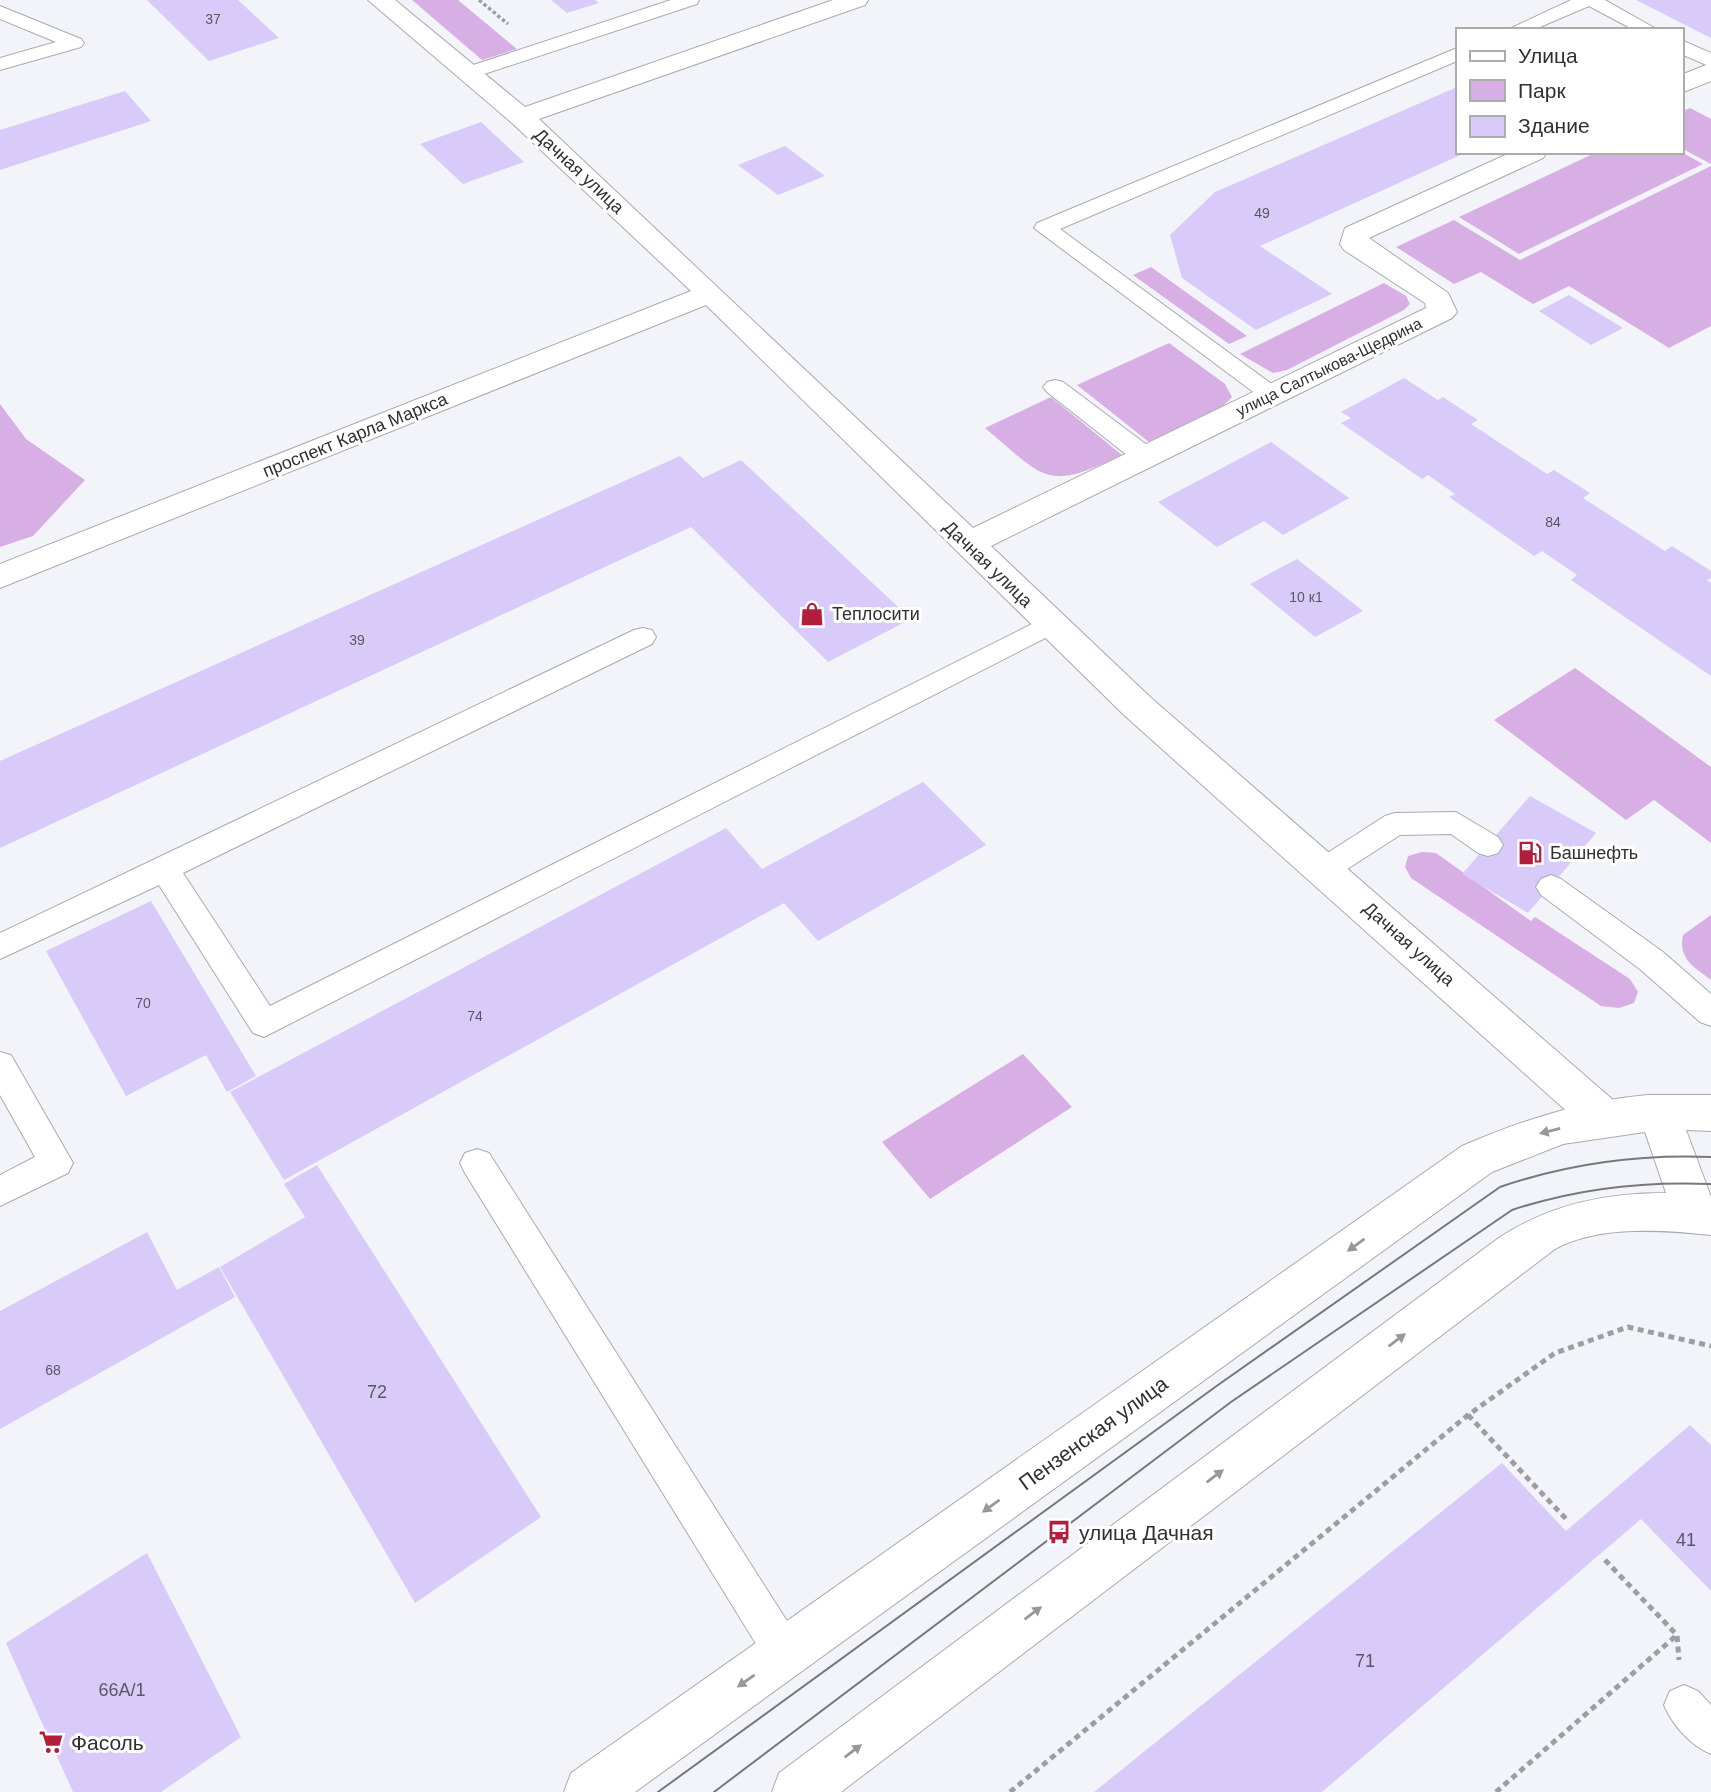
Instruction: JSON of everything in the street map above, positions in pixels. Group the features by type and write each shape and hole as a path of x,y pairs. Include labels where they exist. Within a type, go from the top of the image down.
{"street":[{"name":"Дачная улица","path":"380,0 521,117 710,293 1137,706 1325,869 1627,1116"},
{"path":"521,117 856,0"},
{"path":"1683,84 1711,71"},
{"name":"улица Салтыкова-Щедрина","path":"967,544 1442,312 1438,299 1354,244 1356,234 1530,154"},
{"name":"проспект Карла Маркса","path":"0,577 710,293"},
{"name":"Пензенская улица","path":"590,1792 1477,1159 1543,1132 1627,1116 1711,1113"},
{"path":"1627,1116 1703,1215"},
{"path":"798,1792 1516,1251 1548,1231 1587,1219 1660,1212 1703,1215"}],"lane":[{"path":"468,73 690,0"},
{"path":"1521,28 1589,0 1645,28"},
{"path":"0,12 74,43 0,64"},
{"path":"1683,47 1711,61"},
{"path":"1272,395 1045,228 1456,54"},
{"path":"1055,387 1146,457"},
{"path":"165,869 264,1024 1050,624"},
{"path":"0,947 643,636"},
{"path":"1325,869 1395,824 1456,823 1488,845"},
{"path":"1551,887 1652,961 1711,1013"},
{"path":"0,1066 56,1163 0,1191"},
{"path":"477,1163 785,1654"},
{"path":"1684,1705 1711,1734"}],"path":[{"path":"1010,1792 1468,1415 1555,1353 1628,1327 1711,1346"},
{"path":"1468,1415 1568,1521"},
{"path":"1605,1560 1677,1634 1684,1705"},
{"path":"1496,1792 1677,1634"}],"green space":[{"path":"412,0 458,0 517,49 482,60"},
{"path":"1690,108 1711,119 1711,164 1683,149 1683,111"},
{"path":"1683,153 1703,164 1519,254 1459,217 1593,154"},
{"path":"1711,166 1711,326 1669,348 1569,286 1533,304 1481,272 1454,284 1396,247 1454,220 1520,260"},
{"path":"1151,267 1247,336 1229,344 1133,275"},
{"path":"1384,283 1406,296 1410,304 1404,310 1287,370 1273,373 1240,354"},
{"path":"1169,343 1225,384 1232,397 1223,406 1149,442 1077,385"},
{"path":"1051,397 1122,455 1077,474 1048,475 1021,459 985,428"},
{"path":"0,404 26,439 85,480 33,536 0,547"},
{"path":"1575,668 1711,767 1711,843 1654,800 1626,820 1494,720"},
{"path":"1422,852 1436,853 1531,921 1535,917 1630,979 1638,992 1634,1003 1619,1008 1601,1006 1411,878 1405,867 1408,856"},
{"path":"1711,915 1711,980 1689,962 1682,943 1683,935"},
{"path":"1023,1054 1072,1107 930,1199 882,1142"}],"building":[{"path":"147,0 238,0 279,38 209,61"},
{"path":"551,0 595,0 599,3 567,13"},
{"path":"1636,0 1711,0 1711,38"},
{"path":"1456,87 1456,154 1463,154 1260,246 1332,294 1256,330 1182,278 1170,235 1215,192"},
{"path":"125,91 151,121 0,170 0,130"},
{"path":"481,122 524,162 463,184 420,144"},
{"path":"785,146 825,176 778,195 738,165"},
{"path":"1569,295 1623,328 1591,345 1539,311"},
{"path":"1404,378 1438,400 1443,397 1478,420 1471,424 1547,474 1554,470 1590,493 1583,498 1665,551 1672,546 1711,571 1711,578 1707,580 1711,583 1711,676 1571,580 1577,575 1542,551 1534,556 1449,497 1455,494 1428,475 1422,479 1341,423 1351,418 1341,412"},
{"path":"1271,442 1349,498 1283,535 1264,521 1217,547 1158,502"},
{"path":"680,456 703,478 741,460 911,619 828,662 691,527 0,848 0,761"},
{"path":"1297,559 1363,611 1315,637 1250,584"},
{"path":"923,782 986,845 818,941 784,903 284,1180 230,1092 726,828 762,869"},
{"path":"1530,796 1596,833 1528,913 1462,874"},
{"path":"151,901 256,1076 227,1092 206,1055 126,1096 46,951"},
{"path":"317,1165 541,1517 415,1603 220,1267 305,1217 284,1184"},
{"path":"147,1232 177,1290 219,1267 235,1297 0,1429 0,1311"},
{"path":"1690,1425 1711,1445 1711,1591 1641,1519 1322,1792 1094,1792 1502,1463 1566,1531"},
{"path":"147,1553 241,1737 161,1792 73,1792 6,1643"}],"tram line":[{"path":"658,1792 1218,1385 1500,1187 1552,1172 1604,1162 1657,1157 1711,1157"},
{"path":"714,1792 1231,1402 1512,1210 1586,1191 1635,1185 1711,1184"}],"place":[{"name":"Теплосити","path":"812,614"},
{"name":"Башнефть","path":"1530,853"},
{"name":"улица Дачная","path":"1059,1532"},
{"name":"Фасоль","path":"51,1742"}]}
